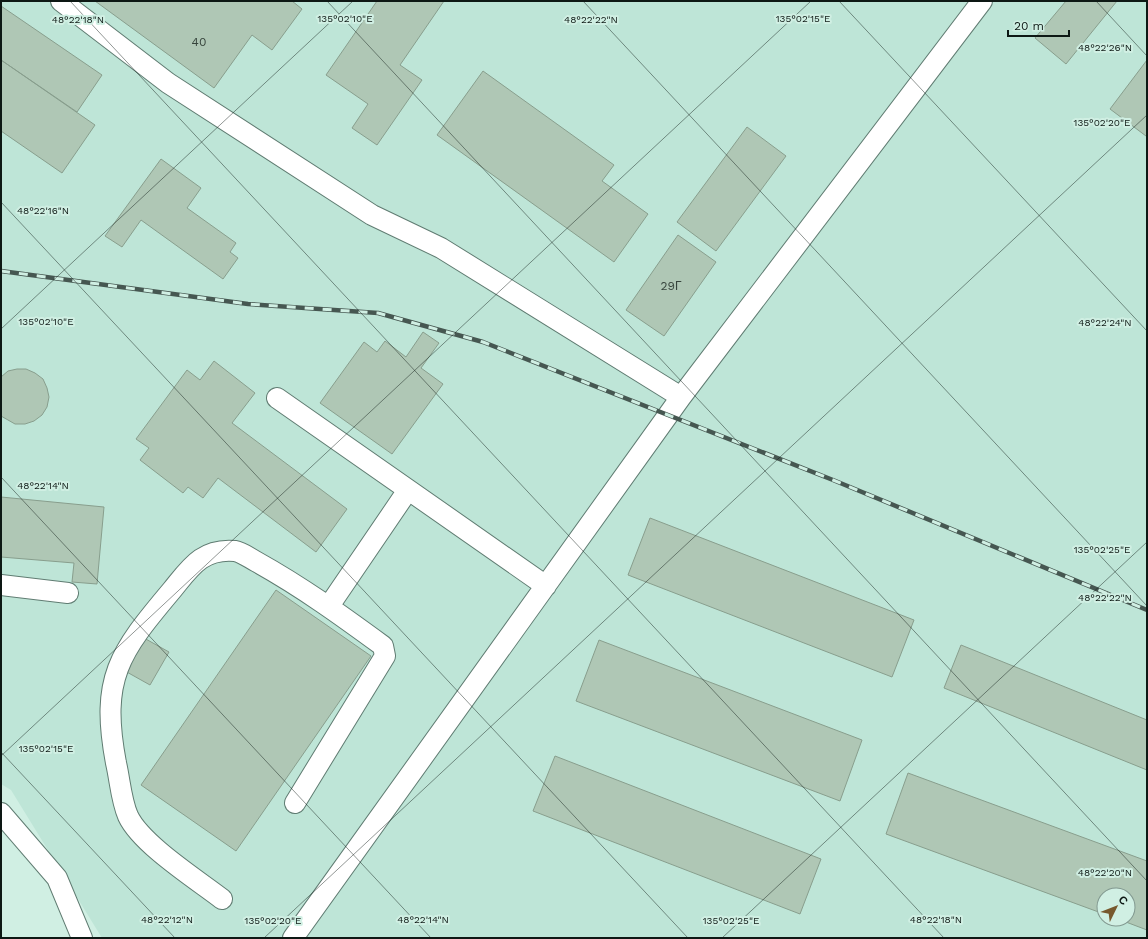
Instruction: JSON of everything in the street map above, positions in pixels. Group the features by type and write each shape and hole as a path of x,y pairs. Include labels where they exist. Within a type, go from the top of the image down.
{"street":[{"path":"61,1 168,83 372,215 441,248 682,397"},
{"path":"293,938 682,397 982,1"},
{"path":"277,398 546,586"},
{"path":"329,606 408,490"},
{"path":"222,899 147,841 136,829 124,805 112,741 111,690 116,670 124,652 139,629 196,561 212,552 236,551 329,606 383,646 385,656 295,803"},
{"path":"1,584 68,593"},
{"path":"1,814 57,878 82,938"}],"shaded area":[{"path":"1,1 1147,1 1147,938 102,938 11,790 1,784"}],"building":[{"path":"95,1 292,1 302,9 272,50 252,35 214,88"},
{"path":"377,1 444,1 400,65 422,80 377,145 352,128 368,104 326,75"},
{"path":"1066,1 1117,1 1066,64 1035,38"},
{"path":"1,6 102,75 77,112 1,60"},
{"path":"1,60 95,125 62,173 1,131"},
{"path":"1147,60 1147,135 1146,136 1110,109"},
{"path":"483,71 614,165 602,181 648,214 614,262 437,135"},
{"path":"747,127 786,156 716,251 677,222"},
{"path":"161,159 201,188 187,208 236,243 230,252 238,258 223,279 141,220 122,247 105,236"},
{"path":"678,235 716,262 664,336 626,310"},
{"path":"423,332 439,343 421,368 443,384 392,454 320,403 364,342 377,352 385,341 406,357"},
{"path":"214,361 255,393 232,423 347,509 316,552 218,478 203,498 188,487 183,493 140,460 149,448 136,439 187,370 200,380"},
{"path":"26,369 43,379 49,397 47,407 42,415 34,421 25,424 15,424 1,416 1,377 8,371"},
{"path":"1,497 104,507 97,584 72,582 74,563 1,557"},
{"path":"650,518 914,620 892,677 628,575"},
{"path":"276,590 371,656 236,851 141,785"},
{"path":"144,638 169,652 150,685 125,671"},
{"path":"599,640 862,740 840,801 576,701"},
{"path":"961,645 1147,720 1147,770 944,688"},
{"path":"555,756 821,859 800,914 533,811"},
{"path":"908,773 1147,861 1147,930 1136,926 1136,887 1096,887 1096,911 886,834"}],"railway":[{"path":"1,271 248,304 378,313 483,342 833,480 1147,610"}]}
